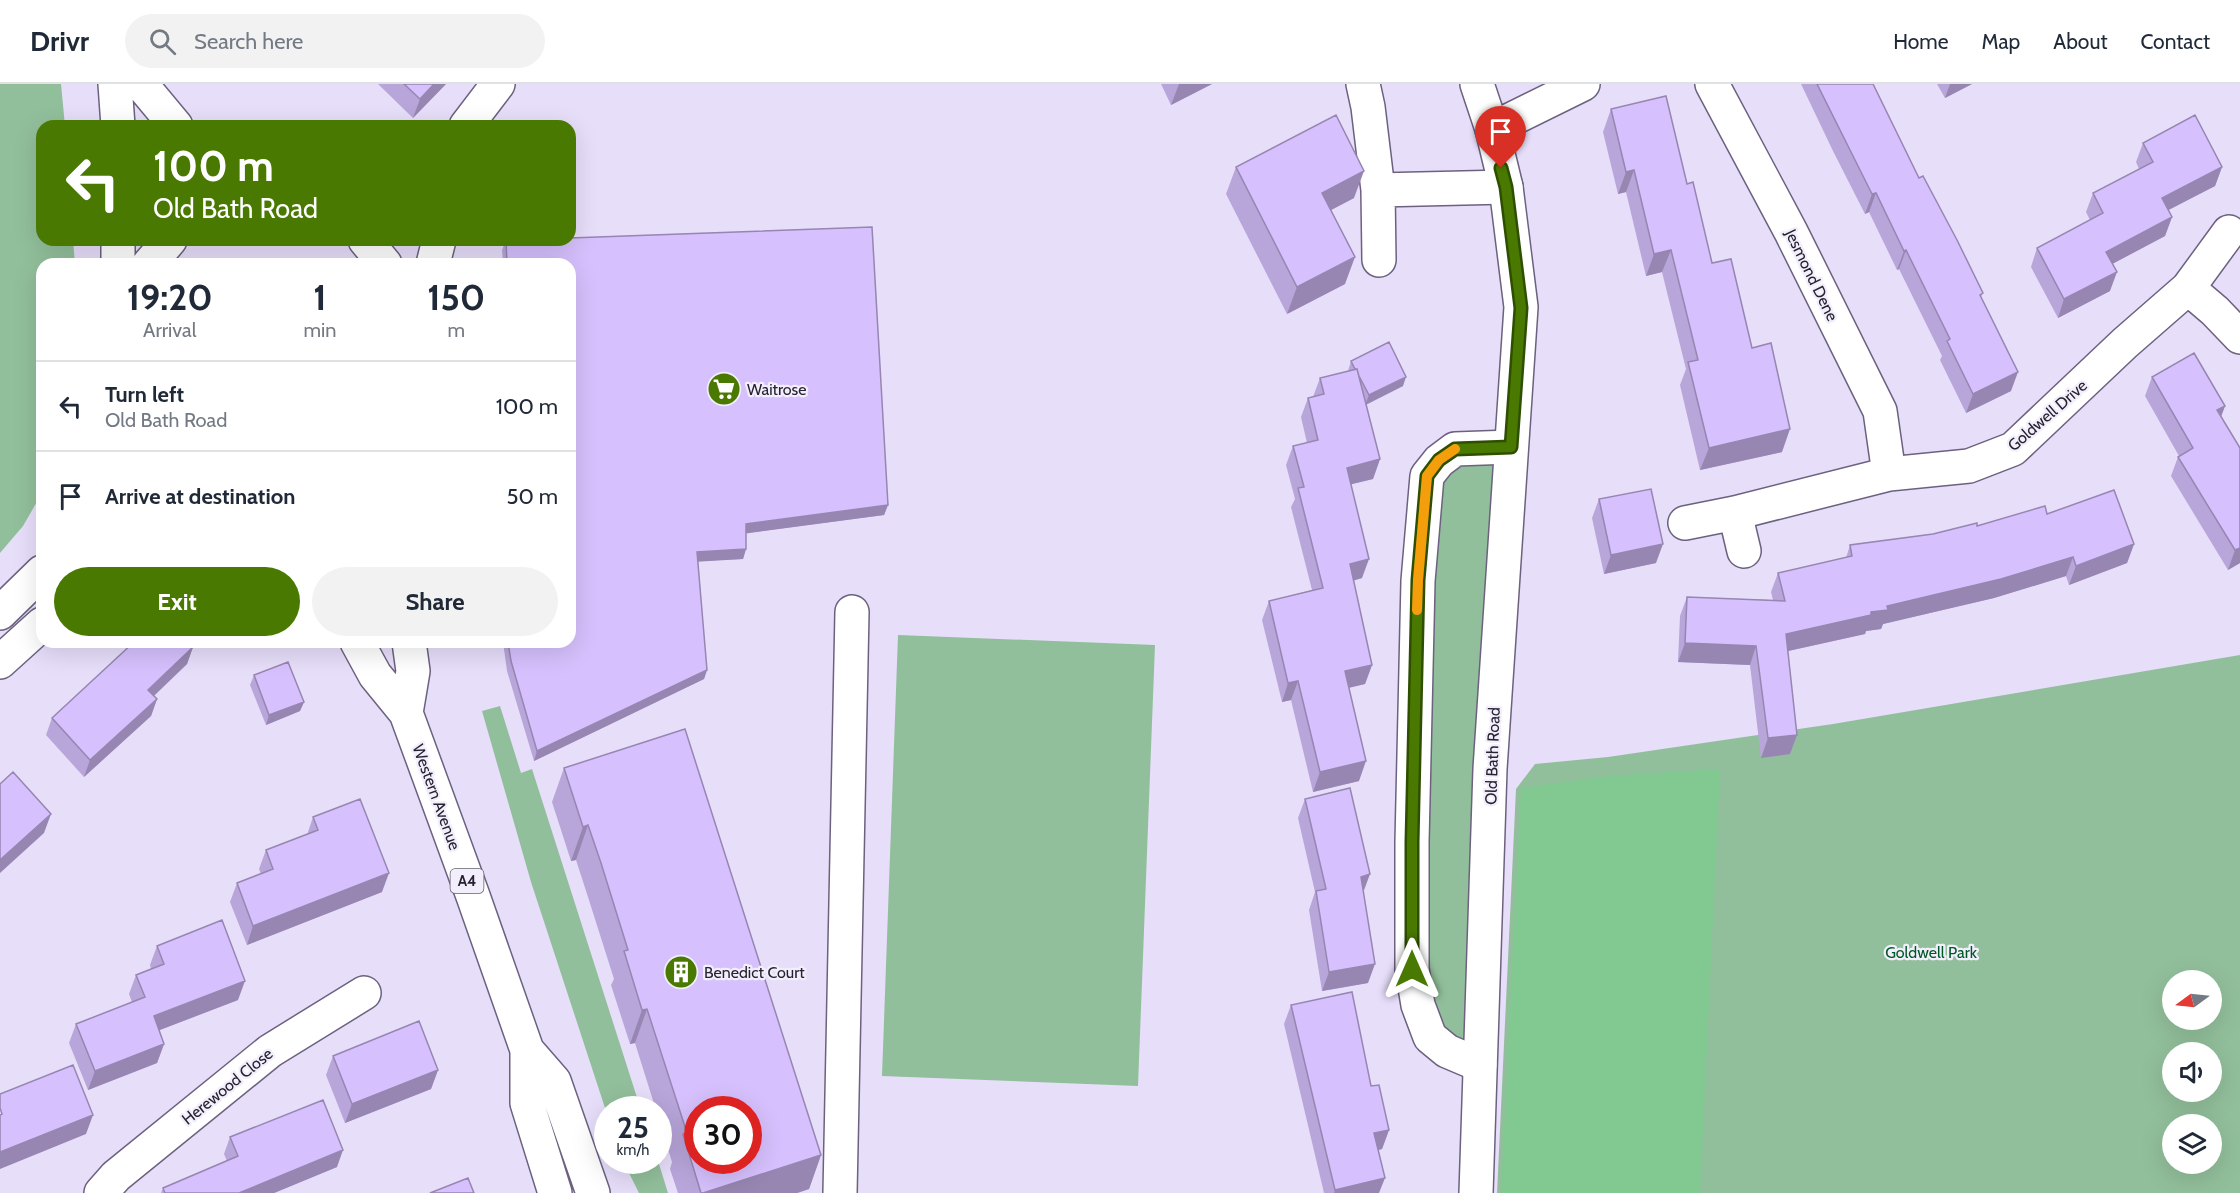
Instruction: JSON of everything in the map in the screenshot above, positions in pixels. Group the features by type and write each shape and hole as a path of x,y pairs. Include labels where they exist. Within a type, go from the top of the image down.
{"street":[{"path":"115,84 118,120"},
{"path":"141,84 171,120"},
{"path":"471,120 498,84"},
{"path":"1364,84 1378,190 1379,260"},
{"name":"Old Bath Road","path":"1476,1193 1490,769 1521,308 1506,187 1477,84"},
{"path":"1491,129 1583,84"},
{"name":"Jesmond Dene","path":"1712,84 1791,232 1880,411 1889,474"},
{"path":"1378,190 1506,187"},
{"name":"Goldwell Drive","path":"1685,523 1735,513 1889,474 1969,466 2013,449 2188,288 2229,232"},
{"path":"154,258 165,246"},
{"path":"370,246 380,258"},
{"path":"2188,288 2240,337"},
{"path":"1480,1065 1447,1051 1430,1037 1418,1005 1412,969 1412,842 1418,580 1427,476 1439,460 1455,449 1511,447"},
{"path":"1735,513 1744,551"},
{"path":"0,613 36,578"},
{"path":"840,1193 852,612"},
{"path":"0,662 36,629"},
{"name":"Western Avenue","path":"360,648 375,675 406,713 527,1050 527,1103 555,1193"},
{"name":"Western Avenue","path":"406,713 412,671 410,648"},
{"name":"Herewood Close","path":"101,1193 116,1176 270,1051 364,993"},
{"name":"Western Avenue","path":"527,1050 554,1082 594,1189"}],"green space":[{"path":"0,84 61,84 64,120 36,120 36,246 74,246 74,258 36,258 36,503 23,526 0,553"},
{"path":"1508,449 1479,1063 1448,1050 1412,969 1440,462"},
{"path":"898,635 1155,645 1138,1086 882,1076"},
{"name":"Goldwell Park","path":"2240,655 2240,1193 1497,1193 1516,789 1535,764 1608,757 1833,724"},
{"path":"500,706 521,773 532,769 637,1096 601,1096 531,882 482,711"},
{"path":"1720,769 1700,1193 1501,1193 1521,788 1608,776"},
{"path":"630,1174 662,1174 668,1193 639,1193"}],"building":[{"path":"404,84 434,84 420,99"},
{"path":"1817,84 1873,84 1919,178 1923,176 1957,240 1983,293 1980,295 2018,372 1973,394 1947,341 1950,339 1906,250 1904,251 1876,193 1872,194"},
{"path":"1666,96 1687,184 1693,182 1712,263 1731,259 1752,348 1771,343 1790,429 1709,448 1688,362 1698,360 1671,250 1654,254 1634,170 1626,172 1611,109"},
{"path":"1336,115 1364,171 1322,193 1355,257 1297,287 1236,167"},
{"path":"2195,115 2222,167 2162,198 2172,217 2106,252 2117,272 2064,299 2037,248 2103,213 2093,193 2153,162 2143,143"},
{"name":"Waitrose","path":"872,227 888,505 746,524 746,549 697,552 707,670 537,751 509,648 576,648 576,258 507,258 506,246 576,246 576,238"},
{"path":"1389,342 1406,377 1369,395 1351,361"},
{"path":"2194,353 2225,406 2217,410 2240,448 2240,548 2235,550 2178,457 2193,448 2152,377"},
{"path":"1357,369 1380,459 1347,468 1369,559 1350,564 1372,665 1345,671 1366,761 1320,772 1298,681 1288,683 1269,601 1323,588 1298,488 1304,487 1293,446 1318,440 1308,398 1324,394 1320,378"},
{"path":"1651,489 1663,544 1611,555 1599,499"},
{"path":"2114,490 2134,544 2076,566 2073,557 2001,579 1887,606 1888,610 1871,612 1871,615 1786,634 1797,735 1768,738 1756,646 1685,643 1687,597 1785,601 1778,573 1852,556 1850,545 1933,534 1977,523 1977,526 2045,506 2047,514"},
{"path":"128,648 192,648 148,690 157,699 90,760 52,718"},
{"path":"288,662 304,702 269,715 254,675"},
{"name":"Benedict Court","path":"685,729 821,1155 762,1174 762,1096 684,1096 684,1124 647,1009 642,1010 624,951 628,950 601,863 588,825 583,827 564,768"},
{"path":"13,772 51,814 0,860 0,784"},
{"path":"1350,788 1370,874 1361,877 1375,964 1329,972 1316,891 1326,889 1305,799"},
{"path":"360,799 389,873 253,926 237,883 273,869 266,850 318,830 313,817"},
{"path":"222,920 245,981 154,1016 164,1044 95,1071 76,1024 145,997 136,975 164,964 157,946"},
{"path":"1352,992 1371,1086 1379,1085 1389,1130 1374,1133 1385,1178 1335,1190 1291,1005"},
{"path":"419,1021 438,1070 352,1104 333,1056"},
{"path":"73,1065 93,1115 0,1152 0,1115 2,1114 0,1094"},
{"path":"323,1100 343,1150 239,1193 165,1193 163,1188 238,1156 230,1137"},
{"name":"Benedict Court","path":"695,1174 762,1174 703,1193 701,1193"},
{"path":"468,1178 474,1193 430,1193"}],"slow traffic":[{"path":"1417,610 1427,476 1439,460 1455,449"}],"place":[{"name":"Waitrose","path":"724,389"},
{"name":"Benedict Court","path":"681,972"}],"route":[{"path":"1412,969 1412,842 1418,580 1427,476 1439,460 1455,449 1511,447 1521,308 1506,187 1501,168"}]}
